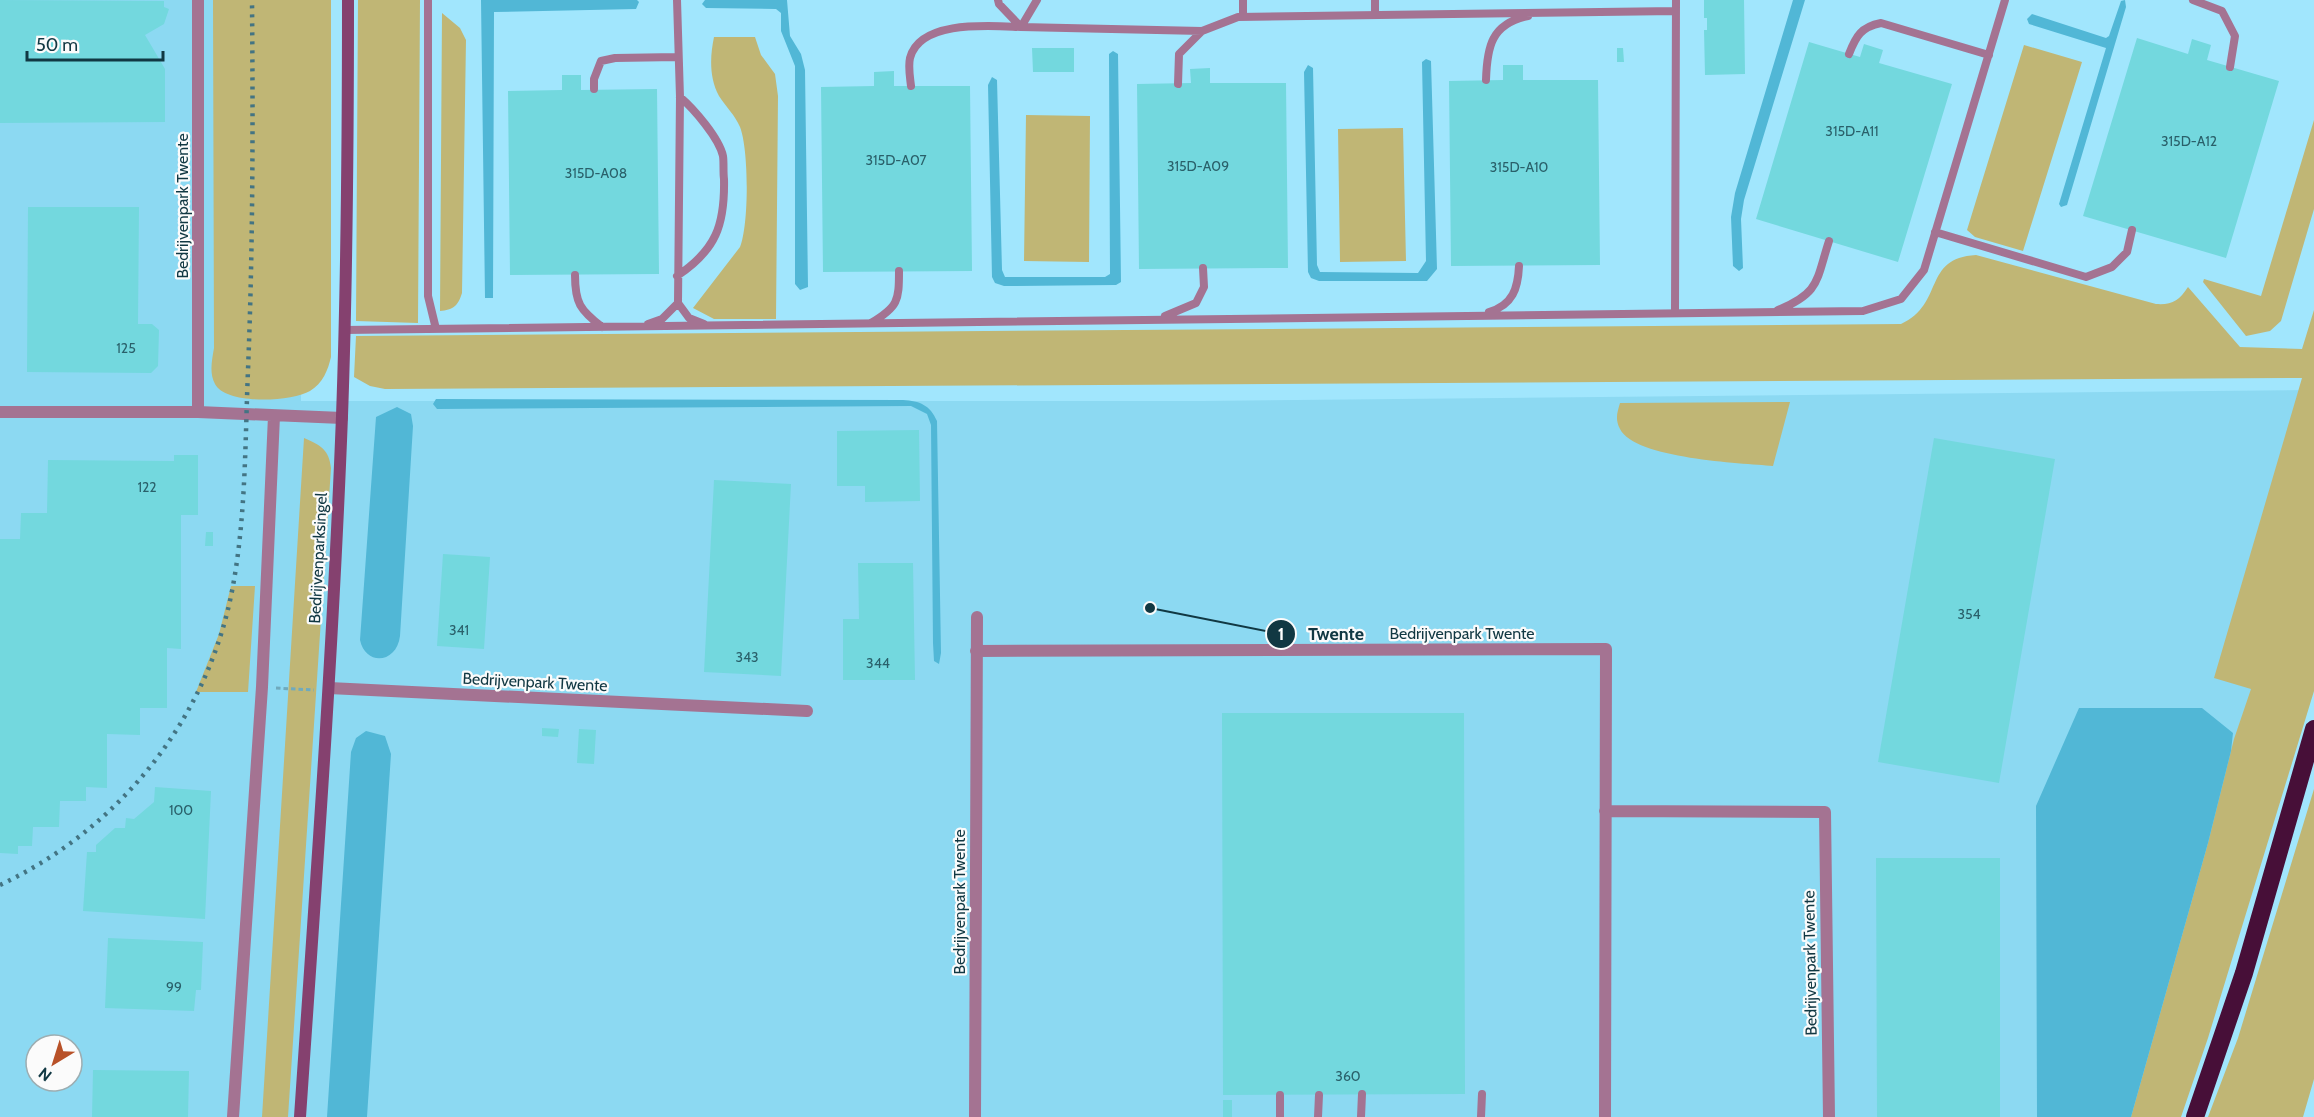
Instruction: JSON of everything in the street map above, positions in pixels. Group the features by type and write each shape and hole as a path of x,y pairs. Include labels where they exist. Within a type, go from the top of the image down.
{"highway":[{"path":"2195,1117 2244,973 2314,729"}],"street":[{"name":"Bedrijvenpark Twente","path":"198,0 198,411"},
{"name":"Bedrijvenparksingel","path":"300,1117 329,688 342,418 348,0"},
{"path":"0,412 198,411 342,418"},
{"path":"233,1117 262,687 274,416"},
{"name":"Bedrijvenpark Twente","path":"975,1117 976,617"},
{"name":"Bedrijvenpark Twente","path":"976,651 1605,649 1605,1117"},
{"name":"Bedrijvenpark Twente","path":"329,688 807,711"},
{"name":"Bedrijvenpark Twente","path":"1605,811 1825,812 1828,1117"}],"lane":[{"path":"428,0 428,296 436,329"},
{"path":"677,0 680,97 678,303 689,318 707,326"},
{"path":"998,0 999,4 1021,27"},
{"path":"1021,27 1037,0"},
{"path":"1243,0 1243,17"},
{"path":"1375,0 1375,14"},
{"path":"1675,312 1676,0"},
{"path":"344,330 1863,311 1901,298 1924,270 2005,0"},
{"path":"2193,0 2222,11 2235,36 2230,67"},
{"path":"911,86 910,56 922,40 961,25 1202,32 1243,17 1676,11"},
{"path":"1486,80 1489,44 1501,29 1517,18 1545,13"},
{"path":"1849,54 1855,37 1861,31 1867,26 1881,23 1989,54"},
{"path":"1178,84 1179,54 1202,32"},
{"path":"594,90 594,79 601,61 615,58 677,57"},
{"path":"677,276 698,262 720,230 724,193 723,154 695,110 680,97"},
{"path":"1935,232 2086,277 2112,267 2127,252 2133,230"},
{"path":"1774,312 1802,300 1810,291 1817,280 1829,241"},
{"path":"1476,315 1502,308 1512,298 1518,284 1519,266"},
{"path":"1149,319 1173,314 1196,303 1204,287 1203,268"},
{"path":"870,323 891,311 899,296 899,271"},
{"path":"575,275 575,297 586,315 602,327"},
{"path":"641,326 662,319 678,303"},
{"path":"1361,1117 1362,1094"},
{"path":"1481,1117 1482,1094"},
{"path":"1280,1095 1280,1117"},
{"path":"1318,1117 1319,1095"}],"path":[{"path":"262,687 317,691 329,688"}],"shaded area":[{"path":"0,0 295,0 301,401 1202,401 2314,390 2314,558 2142,1117 0,1117"},
{"path":"213,0 331,0 331,357 322,380 318,384 310,391 289,398 259,400 232,395 221,391 212,375 214,348"},
{"path":"358,0 420,0 418,323 356,321"},
{"path":"481,0 637,0 639,2 636,9 494,12 493,298 485,298"},
{"path":"705,0 787,0 790,36 801,54 805,70 808,287 800,290 795,284 795,66 781,31 781,13 776,9 706,8 702,4"},
{"path":"1793,0 1805,0 1744,200 1741,219 1743,268 1739,271 1733,266 1731,217 1735,193"},
{"path":"2125,0 2126,7 2067,205 2061,207 2059,204 2106,48 2029,24 2027,19 2032,14 2106,38 2109,36 2121,1"},
{"path":"442,13 460,28 466,40 462,293 454,306 440,311"},
{"path":"714,37 755,37 761,55 775,74 778,96 776,319 714,319 693,308 740,247 745,222 746,169 743,138 738,123 719,96 713,82 711,59"},
{"path":"2024,45 2082,62 2023,251 1975,237 1967,230"},
{"path":"1113,51 1118,54 1121,282 1116,285 1004,286 995,283 992,277 988,85 992,77 997,80 1002,270 1005,277 1105,277 1110,274 1109,54"},
{"path":"1426,59 1431,61 1437,269 1427,281 1319,281 1311,278 1308,272 1304,72 1308,65 1313,68 1317,265 1320,272 1418,273 1426,261 1422,62"},
{"path":"1026,115 1090,116 1089,262 1024,261"},
{"path":"2314,120 2314,209 2281,321 2270,331 2246,336 2203,282 2204,279 2261,296"},
{"path":"1403,128 1406,261 1340,262 1338,129"},
{"path":"1976,255 2156,304 2175,301 2188,287 2240,347 2302,349 2314,310 2314,691 2208,1038 2181,1117 2131,1117 2208,843 2234,739 2251,689 2214,678 2302,378 385,389 370,386 354,377 356,336 1901,324 1915,315 1924,305 1940,273 1948,264 1959,258"},
{"path":"436,399 903,400 924,405 937,421 941,653 939,664 934,661 933,643 931,425 927,414 911,406 437,409 433,404"},
{"path":"1790,402 1773,466 1690,458 1646,447 1630,439 1620,429 1617,419 1620,403"},
{"path":"397,407 411,414 413,426 400,636 393,652 388,656 375,658 363,649 360,640 376,417"},
{"path":"304,438 323,448 331,468 288,1117 262,1117"},
{"path":"231,586 255,586 248,692 196,692 219,634"},
{"path":"2079,708 2202,708 2233,733 2231,751 2208,843 2131,1117 2037,1117 2036,806"},
{"path":"366,731 385,736 391,754 367,1117 327,1117 351,752 356,738"},
{"path":"2314,789 2314,1079 2303,1117 2208,1117 2238,1038"}],"building":[{"path":"0,0 164,1 164,7 169,9 164,24 145,35 165,69 165,122 0,123"},
{"path":"1704,0 1744,0 1745,74 1705,75 1704,30 1707,30 1707,18 1704,18"},
{"path":"2137,38 2188,54 2192,39 2211,45 2207,60 2279,81 2226,258 2083,216"},
{"path":"1809,42 1860,57 1864,44 1883,50 1879,63 1952,84 1898,262 1756,219"},
{"path":"1032,48 1074,48 1074,72 1033,72"},
{"path":"1617,48 1623,48 1624,62 1617,62"},
{"path":"1503,65 1523,65 1523,80 1598,80 1600,265 1451,266 1449,81 1503,80"},
{"path":"1210,68 1210,83 1286,83 1288,268 1139,269 1137,84 1191,83 1190,69"},
{"path":"894,71 894,86 970,86 972,271 823,272 821,87 874,86 874,72"},
{"path":"562,75 581,75 581,90 657,89 659,274 510,275 508,91 562,90"},
{"path":"28,207 139,207 138,324 152,324 159,330 158,366 151,373 27,372"},
{"path":"919,430 920,501 865,502 865,486 837,486 837,431"},
{"path":"1934,438 2055,459 1999,783 1878,762"},
{"path":"174,455 198,455 198,515 181,515 181,649 167,648 167,708 140,708 140,735 107,734 107,788 86,787 86,801 60,801 59,827 33,827 32,846 18,846 18,854 0,853 0,539 20,539 21,513 47,513 48,460 174,461"},
{"path":"714,480 791,484 781,676 704,672"},
{"path":"206,532 213,532 213,546 205,546"},
{"path":"443,554 490,557 484,649 437,646"},
{"path":"858,563 913,563 915,680 843,680 843,619 859,619"},
{"path":"1222,713 1464,713 1465,1094 1223,1095"},
{"path":"542,728 559,729 558,737 542,736"},
{"path":"579,729 596,730 594,764 577,763"},
{"path":"155,787 211,791 205,919 83,911 87,852 96,852 96,845 115,828 125,828 126,818 134,819 154,802"},
{"path":"1876,858 2000,858 2000,1117 1877,1117"},
{"path":"108,938 203,942 201,990 196,990 194,1011 105,1008"},
{"path":"93,1070 189,1071 188,1117 92,1117"},
{"path":"1223,1100 1232,1100 1232,1117 1223,1117"}],"railway":[{"path":"0,885 43,862 83,834 119,801 151,765 179,726 202,683 220,638 237,564 244,480 252,231 252,0"}],"place":[{"name":"Twente","path":"1150,608"}]}
